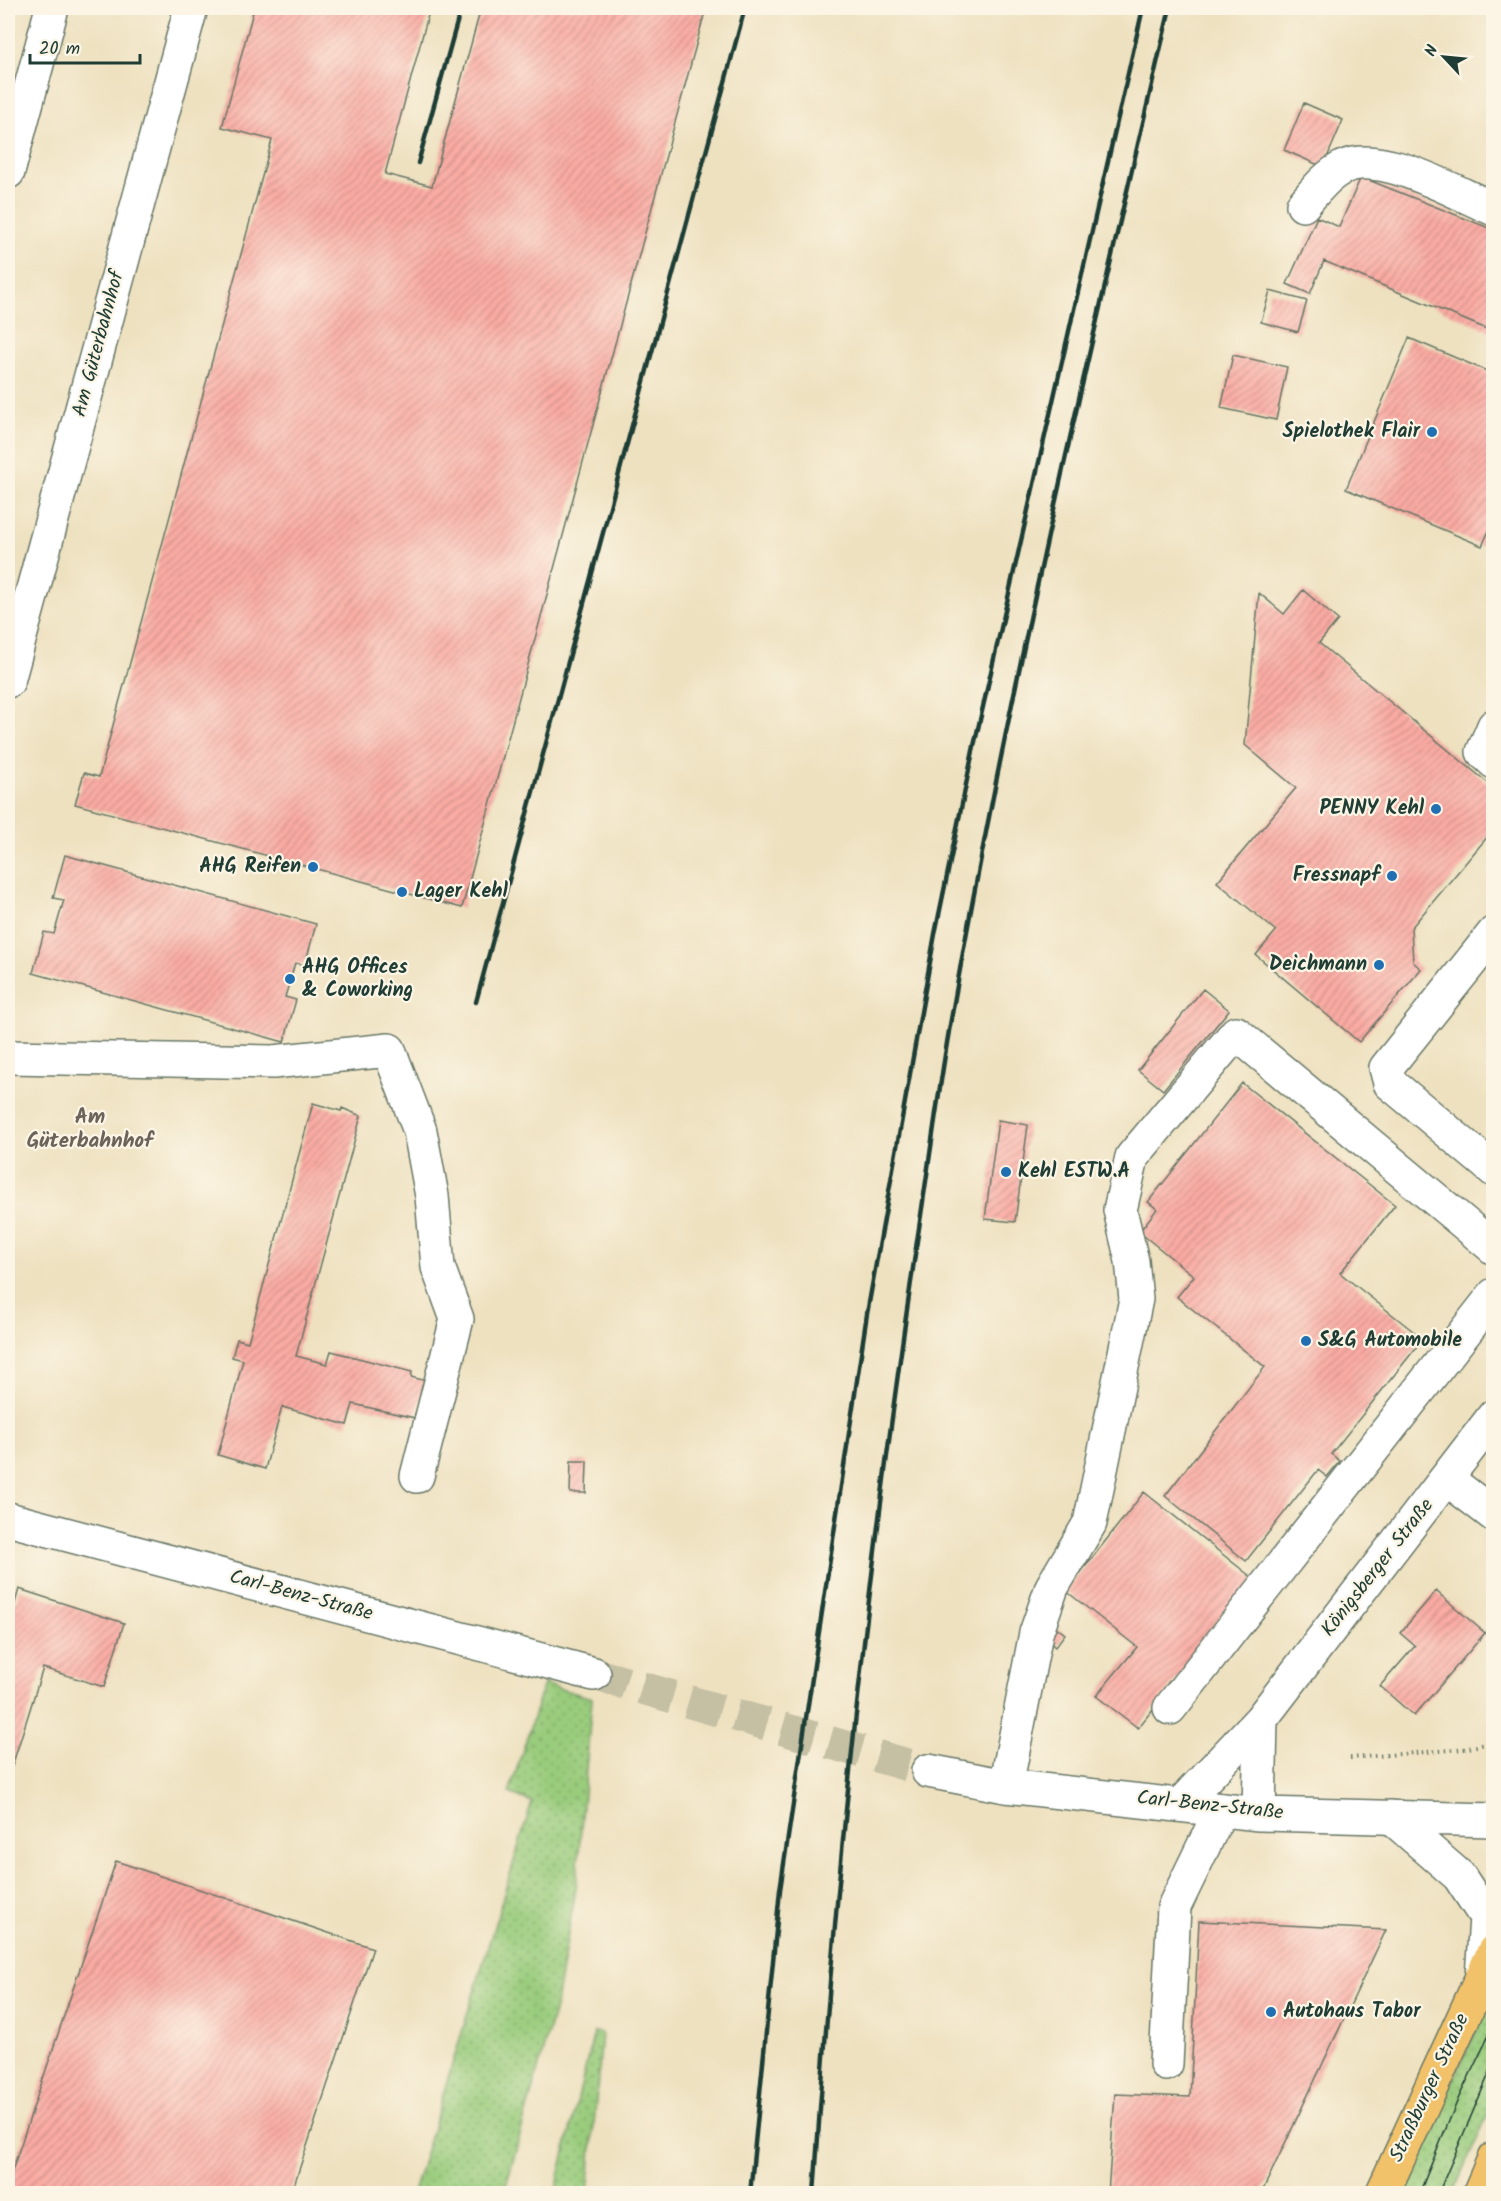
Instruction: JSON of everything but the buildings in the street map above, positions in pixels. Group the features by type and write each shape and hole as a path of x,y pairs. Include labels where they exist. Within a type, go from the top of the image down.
{"main road":[{"name":"Straßburger Straße","path":"1382,2193 1488,1964"},
{"path":"1479,2193 1494,2159"}],"street":[{"path":"8,172 52,8"},
{"name":"Am Güterbahnhof","path":"8,681 191,8"},
{"path":"1303,205 1326,179 1344,166 1360,162 1380,163 1402,170 1494,209"},
{"path":"1494,933 1386,1068 1390,1083 1494,1170"},
{"path":"1006,1786 1036,1633 1052,1587 1090,1524 1136,1299 1132,1261 1120,1210 1132,1157 1236,1033 1494,1248"},
{"path":"8,1057 273,1062 389,1050 420,1131 432,1196 438,1268 457,1319 417,1476"},
{"path":"1170,1708 1494,1295"},
{"name":"Königsberger Straße","path":"1182,1803 1261,1719 1494,1416"},
{"path":"1447,1479 1494,1515"},
{"name":"Carl-Benz-Straße","path":"8,1519 594,1674"},
{"path":"1259,1814 1261,1719"},
{"name":"Carl-Benz-Straße","path":"928,1771 1006,1786 1182,1803 1259,1814 1494,1820"},
{"path":"1166,2064 1174,1906 1221,1810"},
{"path":"1391,1817 1459,1876 1486,1917 1488,1964"}],"path":[{"path":"1350,1758 1464,1749 1494,1742"}],"green space":[{"path":"544,1684 592,1698 576,1888 555,2008 504,2193 413,2193 532,1802 509,1793"},
{"path":"1493,1995 1493,2103 1453,2193 1400,2194"},
{"path":"594,2032 602,2033 588,2193 555,2193"}],"tunnel":[{"path":"594,1674 928,1771"}],"tram line":[{"path":"1419,2194 1459,2097 1494,2025"},
{"path":"1438,2194 1494,2062"}],"railway":[{"path":"418,163 461,8"},
{"path":"476,1002 745,8"},
{"path":"750,2194 780,1890 867,1314 935,934 974,746 1143,8"},
{"path":"814,2194 832,1955 869,1597 900,1360 945,1057 972,902 1024,646 1170,8"}],"place":[{"name":"Spielothek Flair","path":"1432,432"},
{"name":"PENNY Kehl","path":"1436,809"},
{"name":"AHG Reifen","path":"313,867"},
{"name":"Fressnapf","path":"1392,876"},
{"name":"Lager Kehl","path":"402,892"},
{"name":"Deichmann","path":"1379,965"},
{"name":"AHG Offices & Coworking","path":"290,979"},
{"name":"Kehl ESTW.A","path":"1006,1172"},
{"name":"S&G Automobile","path":"1306,1341"},
{"name":"Autohaus Tabor","path":"1271,2012"}],"district":[{"name":"Am Güterbahnhof","path":"90,1129"}]}
